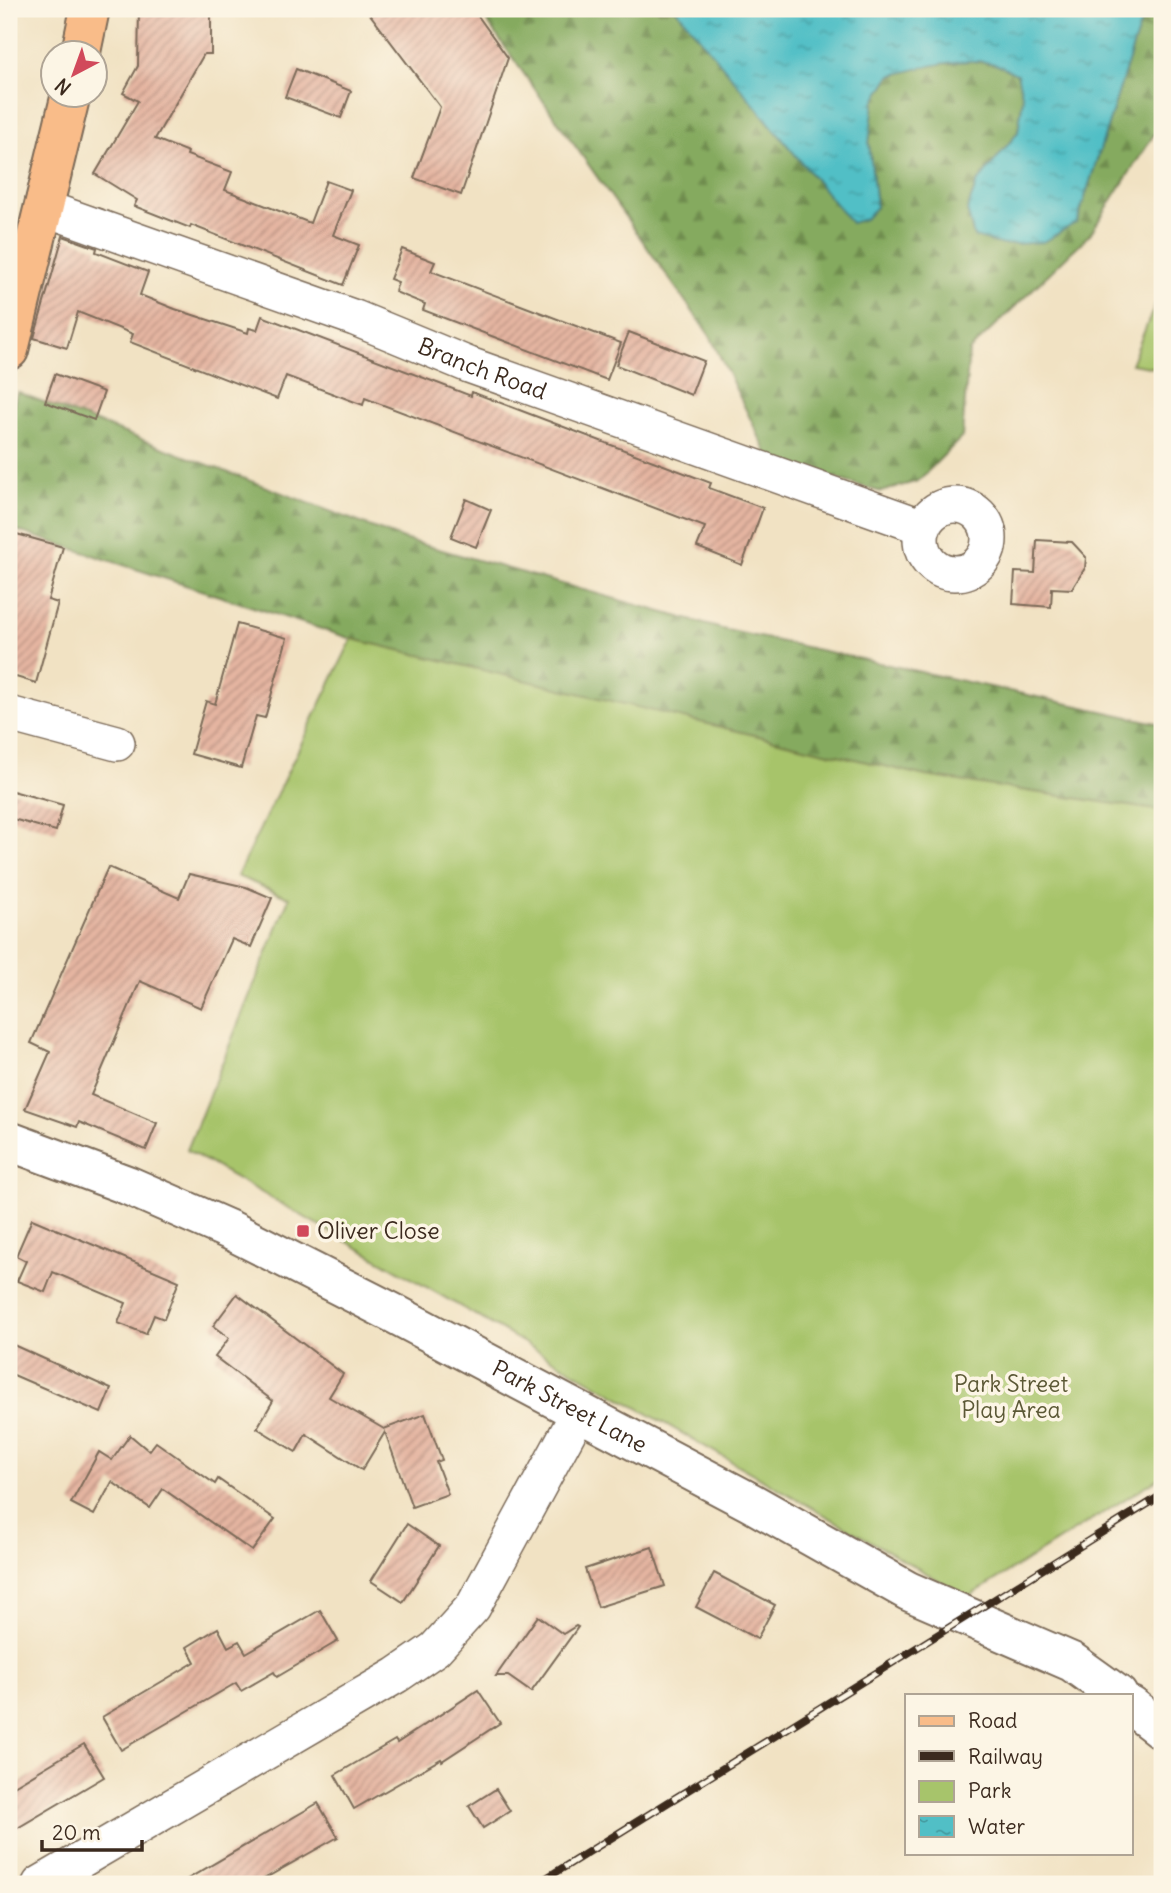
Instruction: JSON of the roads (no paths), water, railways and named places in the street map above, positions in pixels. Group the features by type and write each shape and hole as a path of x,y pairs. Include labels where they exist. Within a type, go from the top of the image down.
{"main road":[{"path":"84,38 90,9"},
{"path":"9,350 68,108"}],"street":[{"name":"Branch Road","path":"44,208 355,318 469,365 923,527"},
{"path":"9,714 117,743"},
{"name":"Park Street Lane","path":"9,1141 127,1185 232,1231 750,1502 908,1591 1072,1662 1117,1694"},
{"path":"40,1884 397,1675 435,1649 473,1607 579,1412"},
{"path":"1132,1707 1162,1730"}],"water":[{"path":"676,9 1145,9 1077,222 1043,242 1003,245 974,237 967,210 977,183 1018,132 1023,98 1017,74 991,63 967,61 940,64 890,76 874,102 869,143 876,207 865,219 851,223"}],"railway":[{"path":"537,1884 1162,1495"}],"place":[{"name":"Oliver Close","path":"303,1231"}],"park label":[{"name":"Park Street Play Area","path":"1011,1397"}]}
